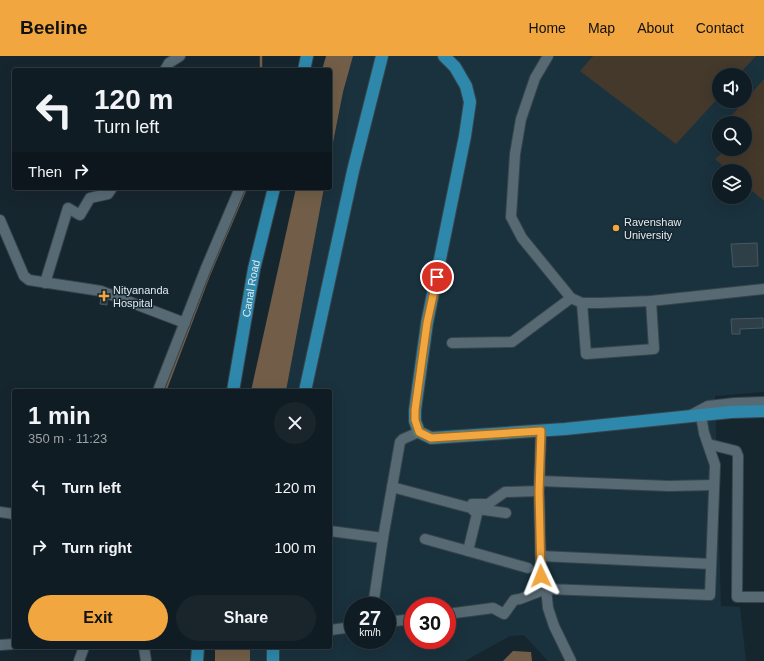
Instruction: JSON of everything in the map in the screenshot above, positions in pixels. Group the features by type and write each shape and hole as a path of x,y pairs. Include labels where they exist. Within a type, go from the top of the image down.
{"main road":[{"path":"304,68 307,56"},
{"path":"305,389 353,172 382,56"},
{"path":"444,56 455,67 466,86 470,102 427,323 415,410 415,420 419,432 431,438 541,431 731,412 764,411"},
{"name":"Canal Road","path":"233,389 254,269 274,190"},
{"path":"197,661 198,649"},
{"path":"273,649 273,661"}],"street":[{"path":"166,68 169,63 180,56"},
{"path":"548,56 536,78 521,119 515,154 511,217 522,238 571,298 582,304 651,301 764,289"},
{"path":"45,283 68,208 80,215 90,198 108,194 111,190"},
{"path":"159,389 186,323 206,268 239,190"},
{"path":"1,223 24,276 32,281 101,291 186,323"},
{"path":"452,343 512,342 571,298"},
{"path":"582,304 586,354 654,349 651,301"},
{"path":"456,613 493,608 504,614 514,600 546,589 710,595 715,465 704,433 695,416 708,406 764,402"},
{"path":"541,431 539,486 541,576 546,589 548,608 554,626 571,661"},
{"path":"374,597 400,442 403,439 419,432"},
{"path":"708,444 736,451 738,456 737,597 764,597"},
{"path":"471,508 472,504 488,504 505,492 539,486 714,485"},
{"path":"392,487 471,508 506,513"},
{"path":"468,552 477,514 471,508"},
{"path":"0,512 12,514"},
{"path":"332,531 383,538"},
{"path":"425,539 528,568"},
{"path":"541,556 711,564"},
{"path":"332,630 344,628"},
{"path":"0,645 12,644"},
{"path":"79,661 83,649"},
{"path":"144,649 146,661"}],"shaded area":[{"path":"326,56 353,56 343,92 332,148 332,68 323,68"},
{"path":"353,56 764,56 764,392 715,396 721,606 740,607 746,661 548,661 524,635 510,636 465,661 250,661 250,649 332,649 332,389 286,389 324,190 332,190 332,148 343,92"},
{"path":"593,56 756,56 745,68 712,68 712,105 676,144 580,71"},
{"path":"764,79 764,201 752,191 752,164 721,164 715,159 719,156 752,156 752,116 731,116 738,108 752,108 752,93"},
{"path":"296,190 324,190 286,389 251,389"},
{"path":"215,649 250,649 250,661 215,661"},
{"path":"513,651 531,652 532,661 503,661"}],"building":[{"path":"757,243 758,266 733,267 731,244"},
{"path":"101,298 107,300 107,305 100,304"},
{"path":"763,318 763,328 740,329 740,334 732,334 731,319"}],"waterway":[{"path":"261,56 261,68"},
{"path":"166,389 209,275 245,190"}],"place":[{"name":"Ravenshaw University","path":"616,228"},
{"name":"Nityananda Hospital","path":"104,296"}],"route":[{"path":"437,277 427,323 415,410 415,420 419,432 431,438 541,431 539,491 541,576"}]}
